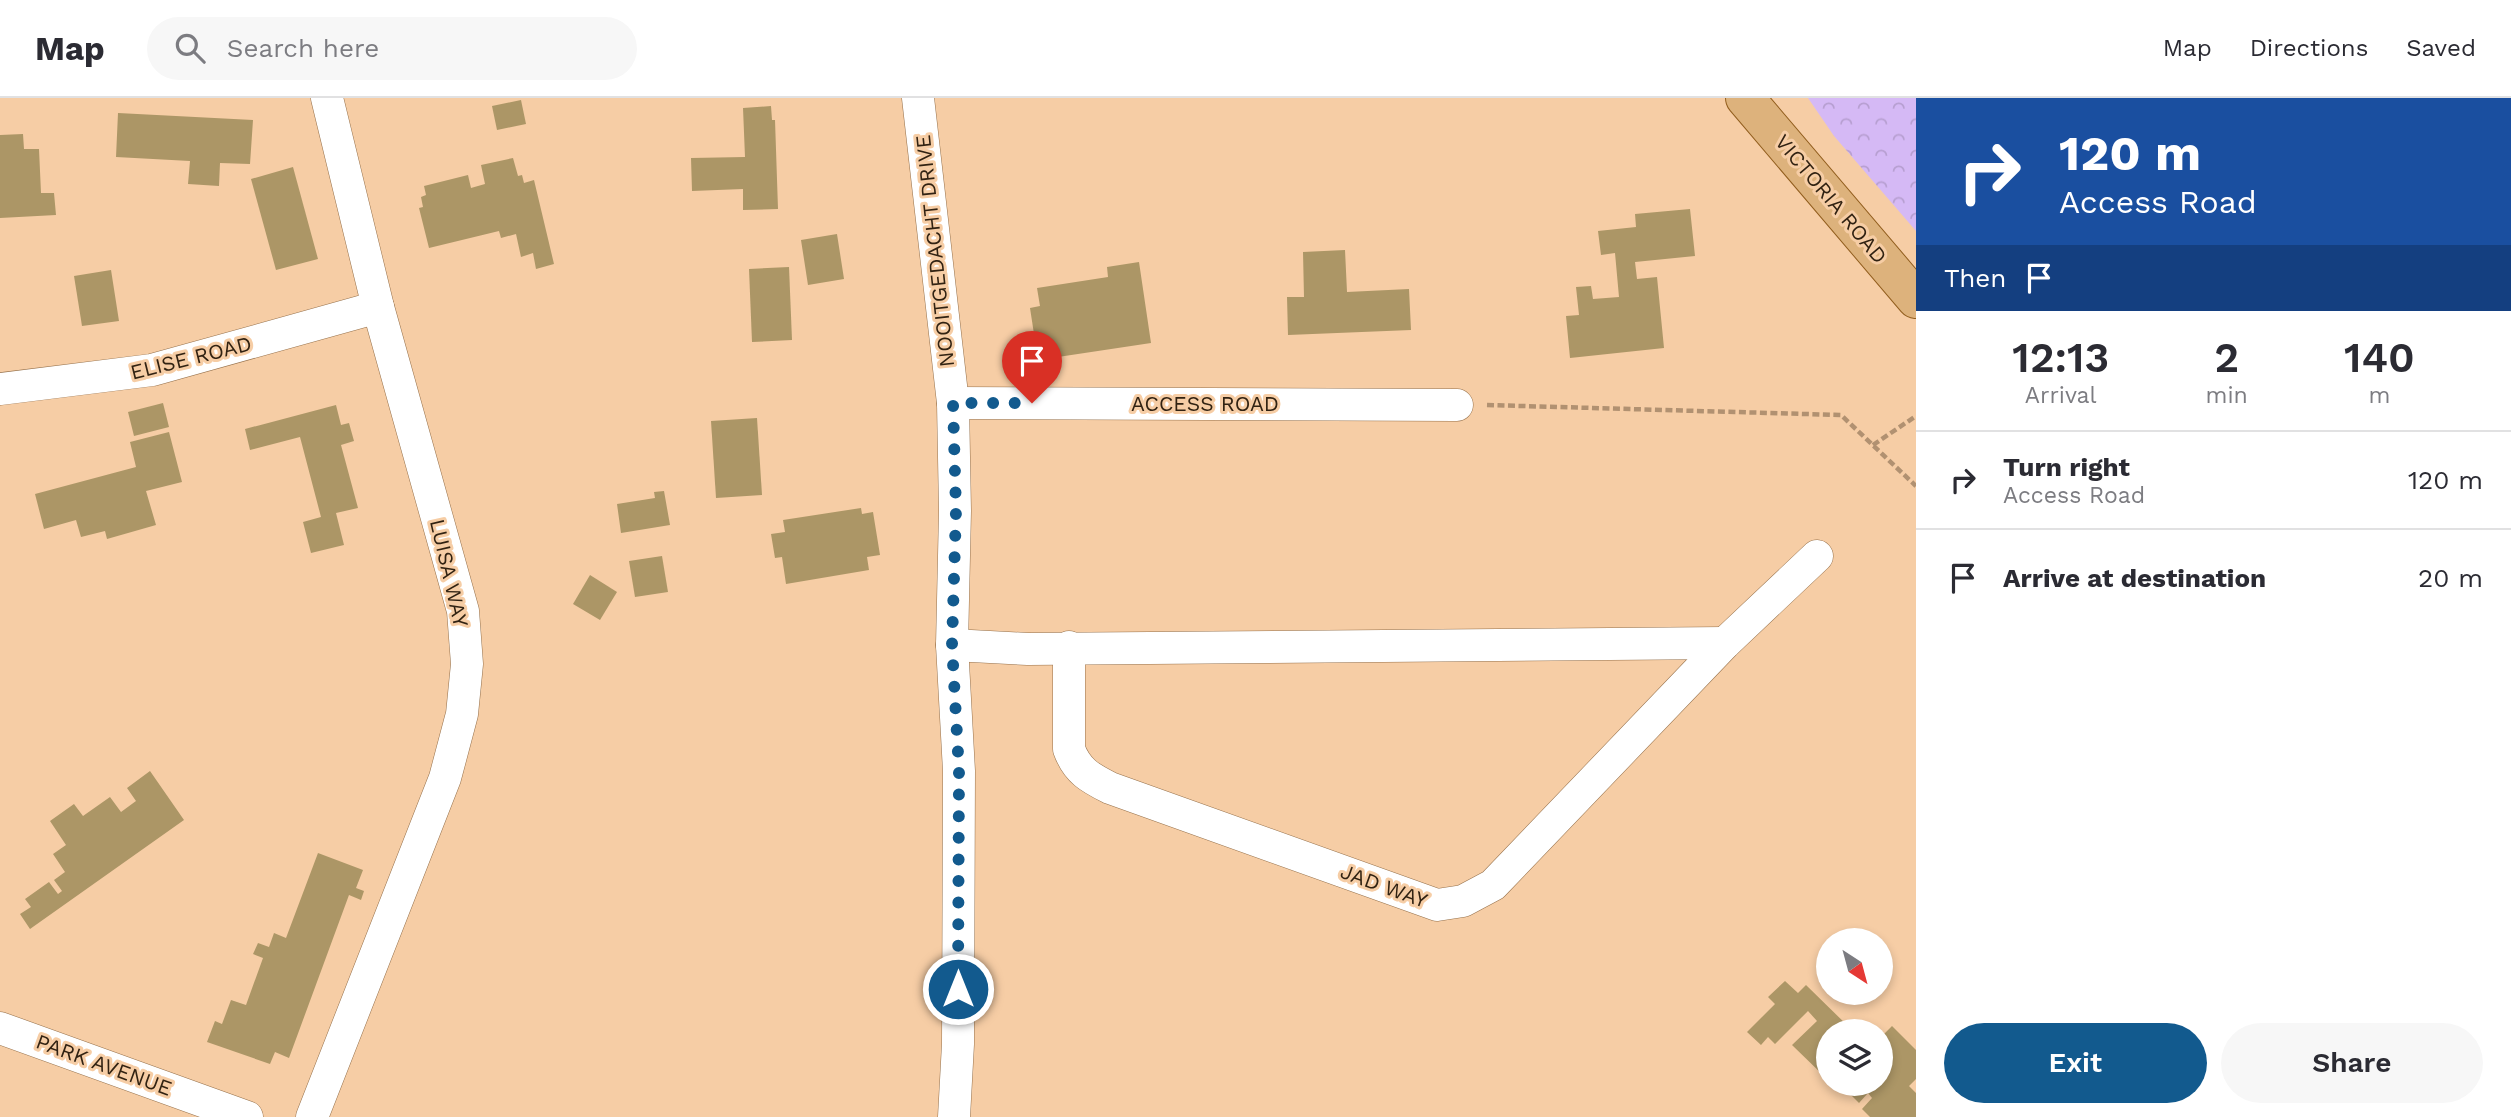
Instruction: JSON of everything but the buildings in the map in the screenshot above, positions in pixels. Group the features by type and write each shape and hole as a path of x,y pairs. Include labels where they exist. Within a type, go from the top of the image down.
{"main road":[{"name":"VICTORIA ROAD","path":"1745,98 1916,299"}],"street":[{"name":"LUISA WAY","path":"312,1117 446,778 463,714 467,664 463,611 378,307 327,98"},
{"name":"NOOITGEDACHT DRIVE","path":"918,98 953,403 956,510 952,645 959,771 958,1044 954,1117"},
{"name":"ELISE ROAD","path":"0,389 152,370 378,307"},
{"name":"ACCESS ROAD","path":"953,403 1457,405"},
{"name":"JAD WAY","path":"1069,647 1069,749 1075,765 1086,776 1110,788 1437,905 1463,901 1493,885 1725,643 1817,556"},
{"path":"952,645 1028,649 1725,643"},
{"name":"PARK AVENUE","path":"0,1028 247,1117"}],"path":[{"path":"1457,405 1840,415 1916,486"},
{"path":"1873,445 1916,416"}],"green space":[{"path":"1808,98 1916,98 1916,231 1834,136"}],"route":[{"path":"958,989 959,771 952,645 956,510 953,403 1032,403"}]}
